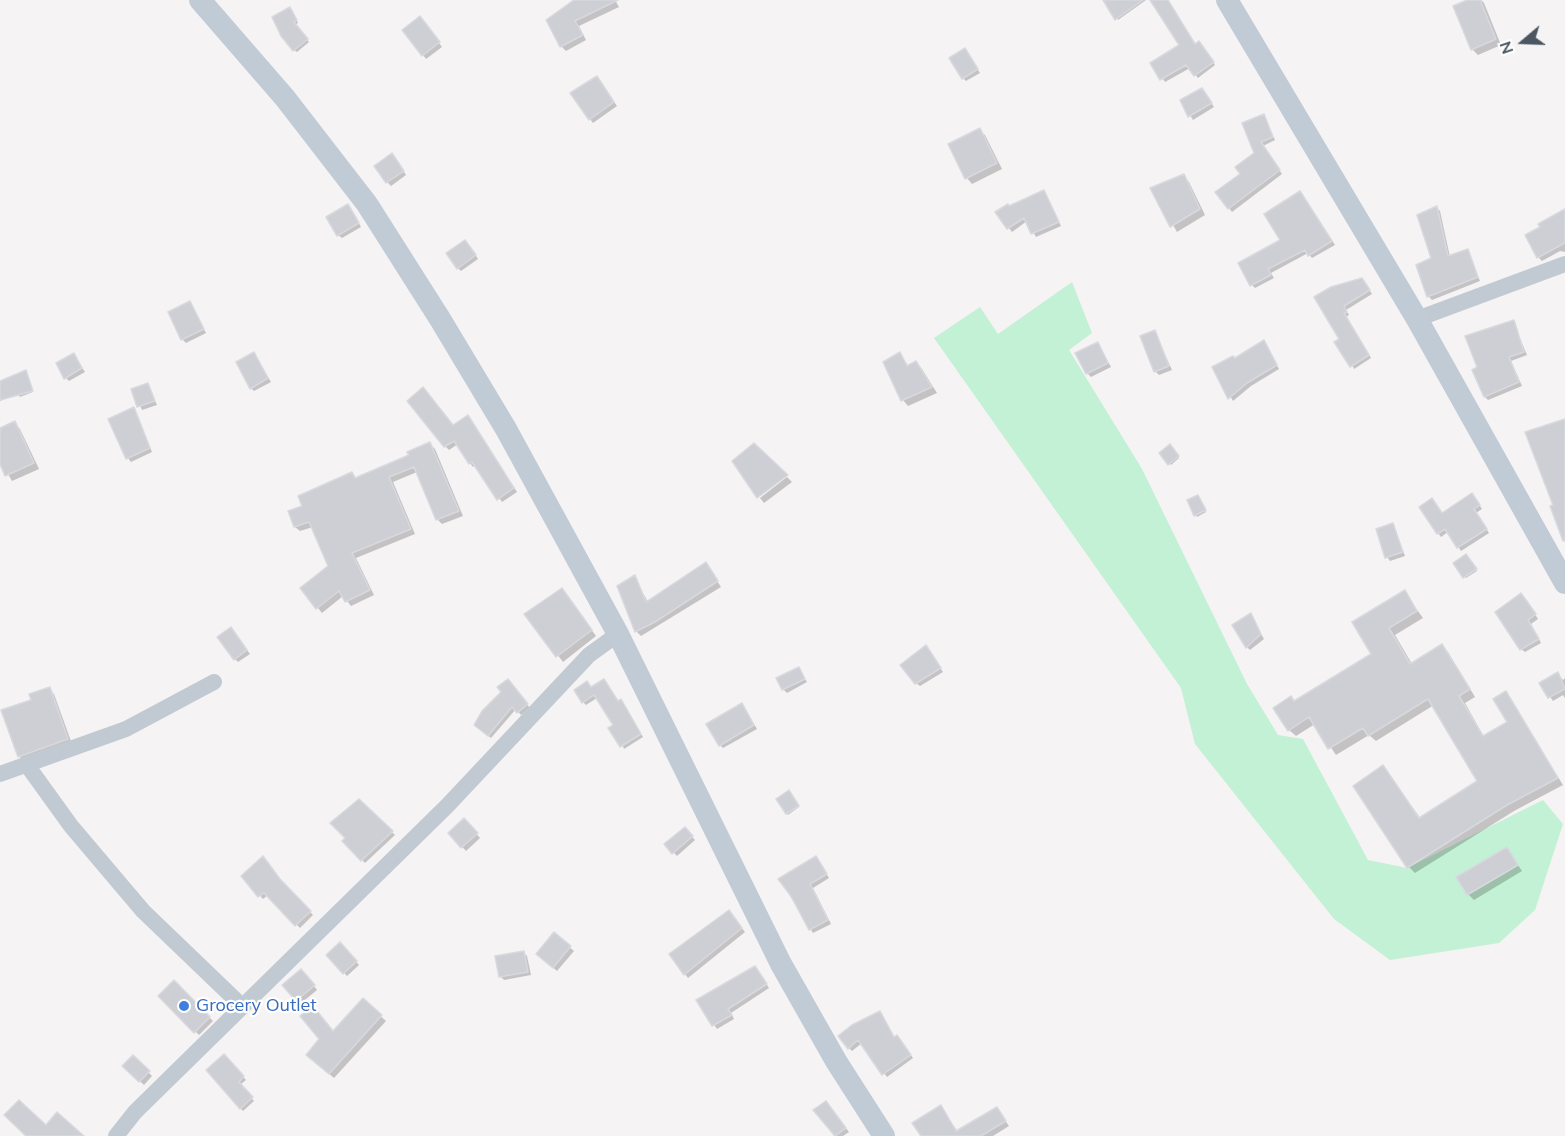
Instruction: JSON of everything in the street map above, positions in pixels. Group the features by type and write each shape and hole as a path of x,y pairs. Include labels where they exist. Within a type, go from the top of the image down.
{"street":[{"path":"200,0 285,98 367,204 506,429 618,634 781,964 836,1061 884,1136"},
{"path":"1227,0 1417,319 1565,583"},
{"path":"1417,319 1565,264"},
{"path":"116,1136 135,1112 447,806 589,655 618,634"},
{"path":"0,774 126,729 214,682"},
{"path":"27,765 71,826 143,911 243,1007"}],"green space":[{"path":"1072,282 1092,333 1069,350 1142,469 1247,684 1278,735 1303,739 1368,860 1407,868 1543,800 1563,824 1535,910 1499,943 1390,960 1334,919 1195,744 1181,688 934,338 980,307 998,334"}],"building":[{"path":"574,0 618,0 575,21 583,35 560,47 546,20"},
{"path":"1103,0 1143,0 1115,20"},
{"path":"1150,0 1168,0 1195,44 1199,41 1214,62 1194,76 1186,65 1160,80 1150,63 1179,45"},
{"path":"1467,0 1480,0 1496,39 1471,50 1453,6"},
{"path":"290,7 297,20 294,22 308,39 293,51 281,36 272,17"},
{"path":"420,16 440,42 422,56 402,30"},
{"path":"965,48 978,69 962,79 949,58"},
{"path":"597,76 614,102 589,120 570,93"},
{"path":"1202,88 1212,103 1188,117 1180,100"},
{"path":"1264,114 1273,137 1261,142 1280,170 1228,209 1215,192 1240,174 1235,167 1254,153 1242,123"},
{"path":"980,128 997,163 965,179 948,144"},
{"path":"392,153 404,171 386,183 374,166"},
{"path":"1184,174 1200,209 1170,227 1150,188"},
{"path":"1044,190 1059,222 1031,234 1024,218 1007,229 995,212 1008,204 1009,206"},
{"path":"1300,191 1332,241 1308,256 1305,250 1268,269 1271,275 1250,286 1238,263 1280,240 1264,214"},
{"path":"348,204 359,223 337,236 326,217"},
{"path":"1437,206 1448,256 1468,249 1478,277 1427,297 1416,265 1431,258 1417,215"},
{"path":"1565,209 1565,243 1537,258 1525,235 1540,227 1538,224"},
{"path":"465,240 476,255 457,269 446,253"},
{"path":"1362,278 1370,290 1344,306 1347,312 1344,313 1369,355 1350,367 1334,342 1339,339 1314,297 1331,287"},
{"path":"190,301 204,329 181,340 168,312"},
{"path":"1514,320 1524,352 1509,357 1519,382 1484,397 1472,370 1477,367 1465,336"},
{"path":"1155,330 1169,366 1154,372 1140,336"},
{"path":"1264,340 1277,365 1247,383 1228,399 1212,367 1233,356 1235,358"},
{"path":"1098,342 1108,363 1086,374 1075,353"},
{"path":"254,352 268,378 250,389 236,362"},
{"path":"900,352 907,366 916,361 932,387 901,401 883,362"},
{"path":"74,353 82,368 64,379 56,363"},
{"path":"26,370 33,391 0,400 0,381"},
{"path":"148,383 155,401 137,407 131,389"},
{"path":"423,387 453,425 468,415 514,488 497,500 472,462 469,464 454,441 444,447 407,401"},
{"path":"134,407 150,448 126,459 108,419"},
{"path":"1565,419 1565,541 1563,541 1550,506 1553,505 1525,432"},
{"path":"15,421 34,463 5,476 0,464 0,428"},
{"path":"430,442 459,511 436,520 414,467 389,477 411,529 352,553 370,590 345,602 339,591 316,609 300,588 328,566 309,522 294,527 288,511 302,506 298,496 352,472 355,478 409,455 407,452"},
{"path":"754,443 788,475 757,498 732,461"},
{"path":"1170,444 1179,456 1168,465 1159,453"},
{"path":"1472,493 1480,505 1474,509 1487,529 1457,548 1445,529 1437,534 1419,507 1432,498 1442,513"},
{"path":"1198,495 1206,510 1194,516 1187,500"},
{"path":"1393,523 1403,552 1385,558 1376,529"},
{"path":"1466,554 1477,569 1463,578 1453,563"},
{"path":"706,562 718,581 655,622 635,632 617,586 635,575 646,602"},
{"path":"562,588 592,630 556,657 524,614"},
{"path":"1405,590 1417,611 1389,628 1410,664 1442,644 1470,689 1459,696 1483,736 1507,722 1493,699 1506,691 1558,778 1507,805 1407,868 1353,786 1383,765 1419,818 1477,781 1428,699 1368,736 1363,728 1328,749 1309,717 1288,731 1273,708 1291,696 1294,701 1371,654 1352,622"},
{"path":"1521,593 1536,614 1528,620 1539,639 1520,650 1495,612"},
{"path":"1251,613 1261,634 1246,648 1232,625"},
{"path":"231,627 247,650 234,660 217,637"},
{"path":"926,645 941,668 915,684 900,665"},
{"path":"799,667 805,679 782,690 776,678"},
{"path":"1558,672 1565,689 1548,698 1539,683"},
{"path":"508,679 528,704 517,713 512,707 488,736 474,725 482,711 501,692 497,687"},
{"path":"604,679 618,701 621,699 641,734 620,747 608,728 613,725 594,695 582,703 574,690 587,681 591,687"},
{"path":"50,687 68,739 18,757 1,710 31,700 29,694"},
{"path":"742,703 754,725 719,746 706,724"},
{"path":"789,790 799,806 786,814 776,799"},
{"path":"359,799 393,831 361,861 342,841 345,838 330,823"},
{"path":"464,818 478,833 461,848 448,833"},
{"path":"685,827 693,836 672,854 664,844"},
{"path":"1507,847 1518,865 1467,895 1456,877"},
{"path":"263,856 280,879 311,911 295,926 264,893 258,897 241,876"},
{"path":"816,856 827,874 810,884 828,920 809,930 791,896 778,879"},
{"path":"729,910 742,928 684,975 669,954"},
{"path":"554,932 571,946 553,968 536,954"},
{"path":"340,942 357,961 343,974 326,955"},
{"path":"524,951 528,972 499,977 495,956"},
{"path":"755,966 767,984 728,1009 732,1015 712,1026 696,1000"},
{"path":"301,969 315,985 296,1001 282,985"},
{"name":"Grocery Outlet","path":"174,980 210,1017 194,1033 158,996"},
{"path":"363,998 382,1015 329,1074 306,1055 319,1039 300,1016 313,1006 333,1031"},
{"path":"880,1011 894,1037 897,1035 911,1055 882,1075 858,1040 848,1049 838,1036 852,1025"},
{"path":"224,1054 244,1076 239,1082 253,1097 240,1109 206,1070"},
{"path":"133,1055 150,1071 139,1082 122,1066"},
{"path":"19,1100 46,1125 57,1112 84,1136 26,1136 4,1115"},
{"path":"826,1101 846,1128 835,1136 813,1110"},
{"path":"941,1105 956,1131 997,1107 1006,1121 981,1136 921,1136 912,1123"}],"place":[{"name":"Grocery Outlet","path":"184,1006"}]}
